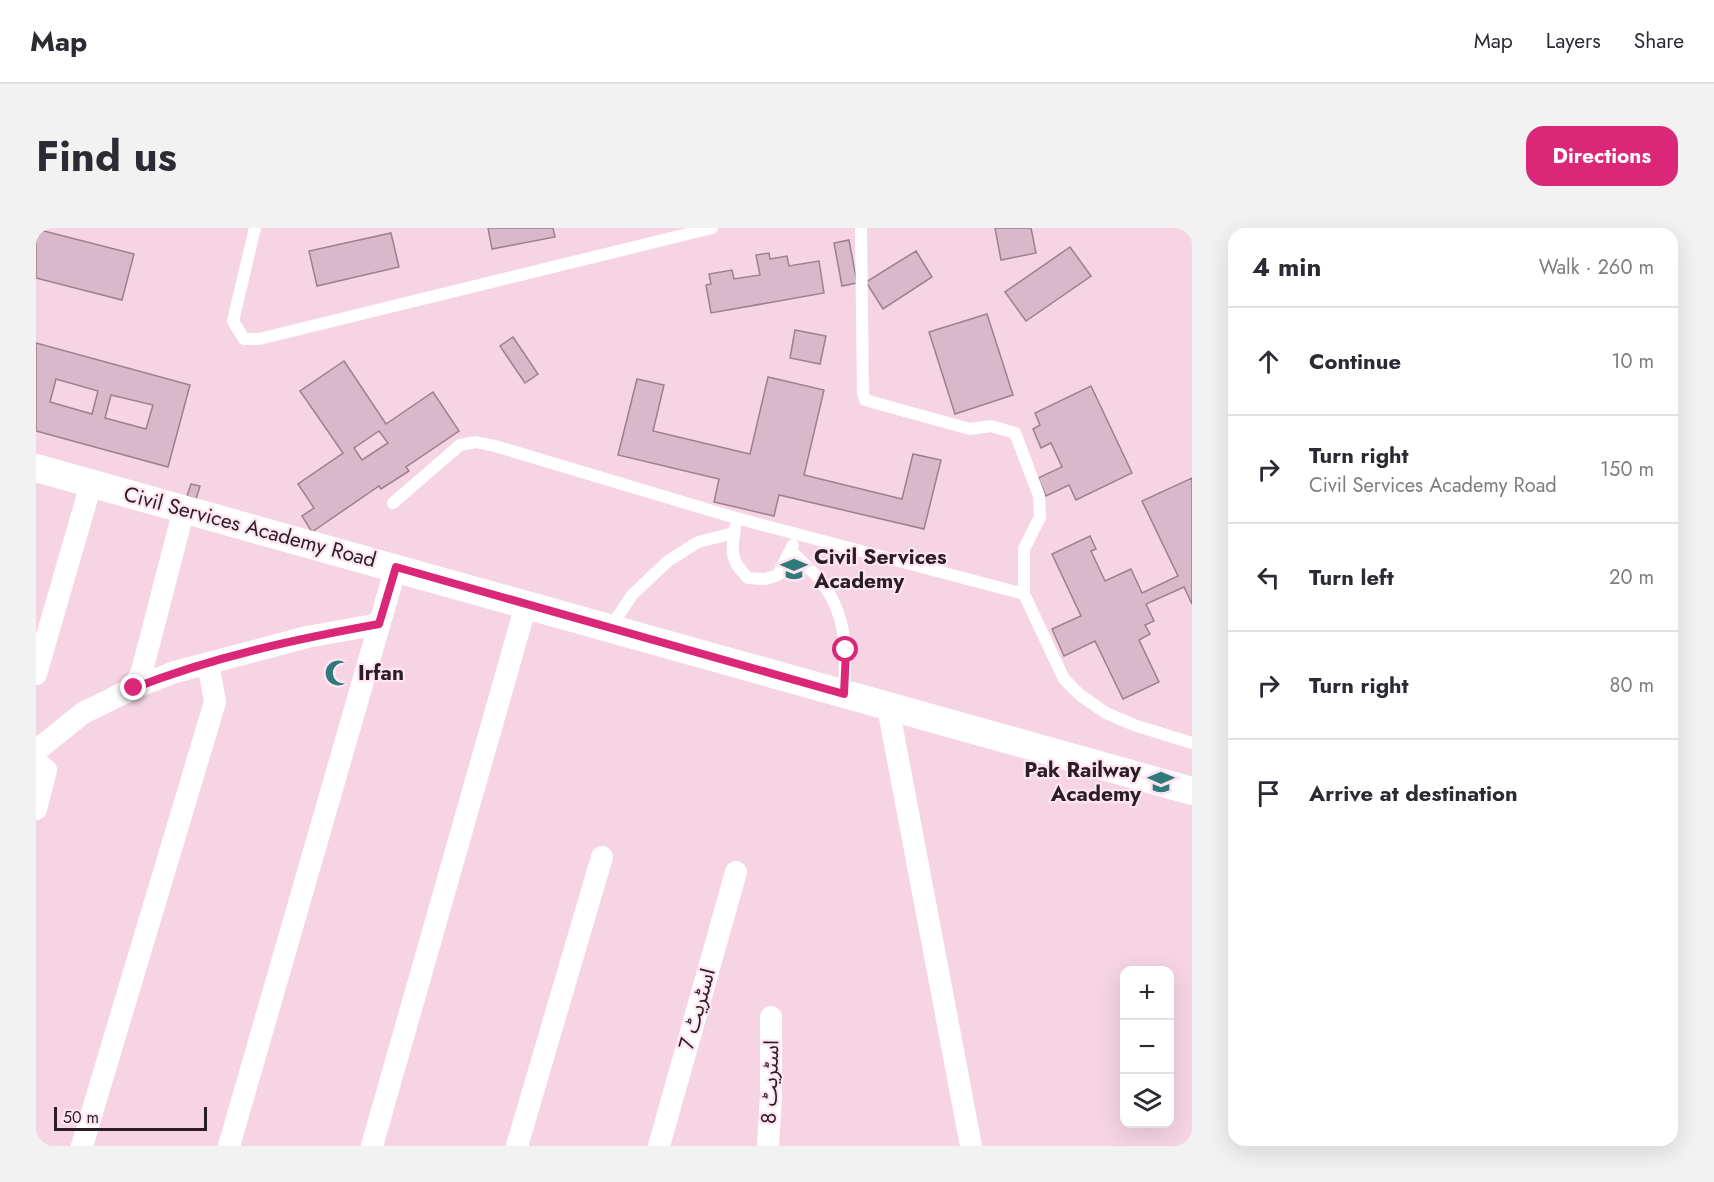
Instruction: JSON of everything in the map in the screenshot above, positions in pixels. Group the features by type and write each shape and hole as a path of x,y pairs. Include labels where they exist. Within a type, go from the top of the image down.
{"street":[{"name":"Civil Services Academy Road","path":"36,468 1192,791"},
{"path":"36,674 91,484"},
{"path":"134,688 142,671 184,509"},
{"path":"229,1146 396,567"},
{"path":"372,1146 526,605"},
{"path":"36,751 83,713 134,688 175,672 307,637 379,624"},
{"path":"82,1146 215,702 208,663"},
{"path":"888,707 971,1146"},
{"path":"36,762 46,770 36,809"},
{"path":"517,1146 602,857"},
{"name":"اسٹریٹ 7","path":"659,1146 736,872"},
{"name":"اسٹریٹ 8","path":"768,1146 771,1095 771,1017"}],"lane":[{"path":"255,228 233,321 244,339 271,336 712,228"},
{"path":"861,228 863,393 866,400 970,429 991,426 1015,433 1039,496 1040,507 1040,518 1024,549 1024,594 1064,679 1080,695 1106,713 1134,725 1192,743"},
{"path":"393,503 460,445 476,442 736,518 1024,594"},
{"path":"736,518 732,552 736,566 748,578 765,579 778,575 791,550 796,533"},
{"path":"609,629 632,595 668,561 698,542 734,533"},
{"path":"791,550 819,578 829,593 843,625 846,650 844,694"}],"building":[{"path":"488,228 553,228 555,237 492,249"},
{"path":"995,228 1031,228 1036,253 1001,260"},
{"path":"36,229 134,254 122,300 36,278"},
{"path":"391,233 399,267 317,286 309,251"},
{"path":"849,240 857,283 842,286 834,243"},
{"path":"1070,247 1091,276 1026,321 1005,292"},
{"path":"916,251 932,277 883,309 866,282"},
{"path":"769,253 770,259 787,256 789,266 819,261 824,293 711,313 706,285 711,284 709,274 732,270 734,279 760,275 756,255"},
{"path":"987,314 1013,395 955,414 929,332"},
{"path":"795,330 826,336 820,364 790,358"},
{"path":"513,337 538,374 525,383 500,346"},
{"path":"36,343 190,385 168,467 36,431","holes":["56,379 98,391 92,414 50,402","111,395 153,405 146,429 105,418"]},
{"path":"344,361 386,424 433,392 459,431 406,467 409,471 381,489 379,486 312,532 302,516 314,508 298,484 343,453 300,391","holes":["379,431 388,443 362,460 354,448"]},
{"path":"768,377 824,390 804,475 902,499 913,454 941,460 924,529 779,495 774,516 714,502 719,479 618,455 637,379 664,385 653,431 750,454"},
{"path":"1091,386 1132,473 1076,500 1069,485 1046,496 1038,478 1062,467 1051,443 1041,448 1033,429 1040,425 1035,413"},
{"path":"1192,478 1192,604 1184,587 1146,604 1154,621 1145,625 1150,634 1139,640 1159,682 1123,699 1095,641 1064,656 1052,629 1081,616 1052,554 1090,536 1096,549 1091,551 1105,581 1131,569 1142,593 1178,576 1142,501"},
{"path":"191,484 200,486 196,499 187,496"}],"place":[{"name":"Civil Services Academy","path":"794,569"},
{"name":"Irfan","path":"338,673"},
{"name":"Pak Railway Academy","path":"1161,782"}],"route":[{"path":"134,688 175,672 307,637 379,624 396,567 844,694 846,650"}]}
